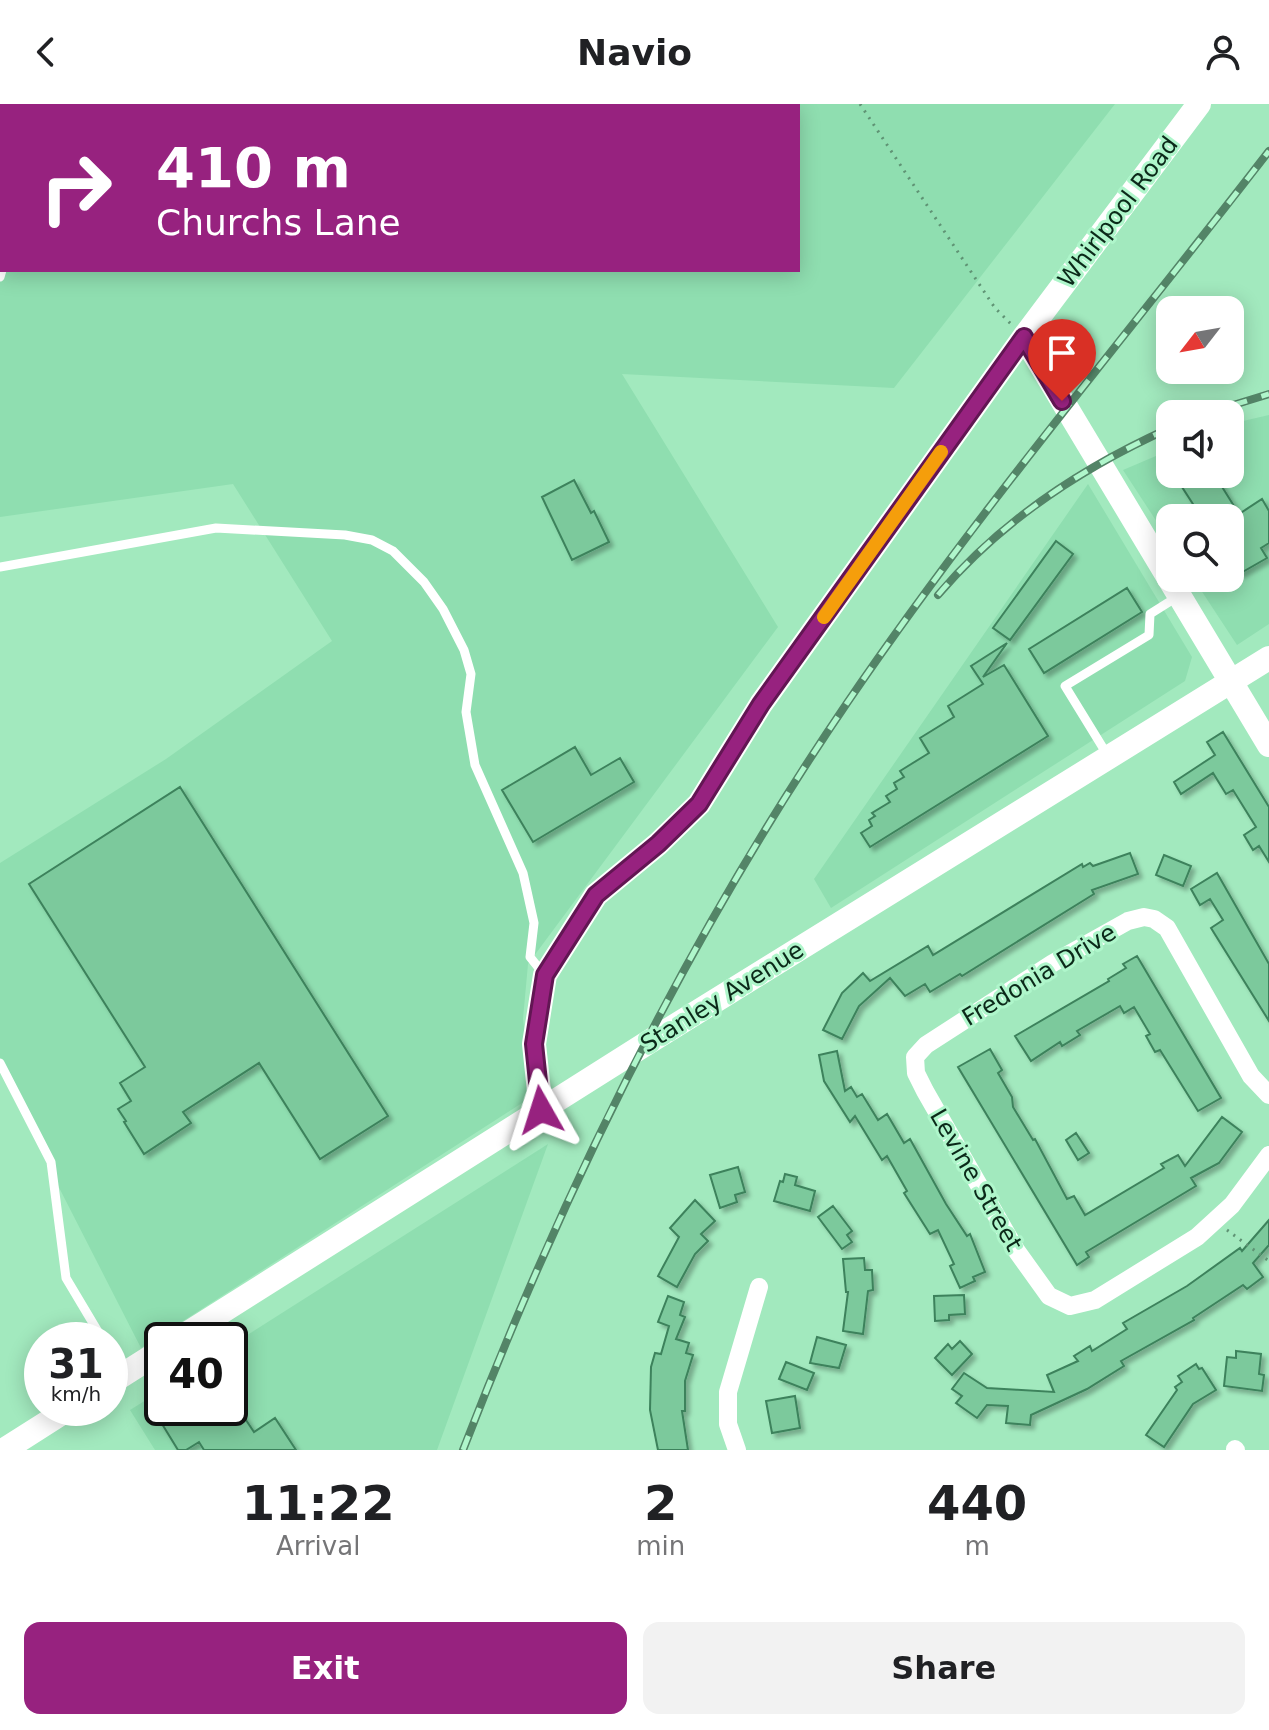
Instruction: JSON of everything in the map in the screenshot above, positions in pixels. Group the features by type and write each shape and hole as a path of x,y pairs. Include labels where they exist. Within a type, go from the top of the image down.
{"street":[{"name":"Whirlpool Road","path":"541,1110 534,1044 545,975 596,895 658,844 699,804 761,704 1024,337 1199,104"},
{"path":"1024,337 1269,745"},
{"name":"Stanley Avenue","path":"205,1322 1269,658"},
{"name":"Fredonia Drive","path":"951,1028 1053,963 1128,921 1144,917 1154,919 1167,928 1251,1076 1269,1095"},
{"name":"Levine Street","path":"951,1028 926,1045 915,1057 916,1073 1016,1250 1049,1296 1070,1306 1095,1300 1197,1237 1214,1221"},
{"path":"1214,1221 1232,1205 1269,1155"},
{"path":"737,1450 728,1424 728,1392 759,1287"},
{"path":"4,1450 42,1426"}],"lane":[{"path":"0,567 216,528 345,535 372,540 393,551 424,582 443,609 464,650 471,674 466,712 475,765 523,873 534,923 530,957 545,975"},
{"path":"1110,759 1065,686 1149,635 1150,614 1180,595"},
{"path":"0,1063 51,1162 66,1278 92,1322"}],"path":[{"path":"860,104 995,308 1024,337"},
{"path":"1214,1221 1269,1261"}],"shaded area":[{"path":"800,104 1115,104 894,388 622,374 778,627 528,964 523,1019 533,1096 181,1322 144,1322 144,1346 141,1348 0,1072 0,863 166,759 332,641 233,484 0,517 0,272 800,272"},
{"path":"1269,415 1269,624 1237,645 1202,592 1244,592 1244,504 1156,504 1156,521 1123,470 1156,456 1156,488 1244,488 1244,421"},
{"path":"1088,484 1192,657 1185,681 831,908 814,879"},
{"path":"548,1144 437,1450 155,1450 130,1410 144,1401 144,1426 248,1426 248,1335"}],"building":[{"path":"574,480 609,542 572,560 542,497"},
{"path":"1183,488 1223,488 1233,504 1193,504"},
{"path":"1262,499 1269,511 1269,543 1261,548 1267,558 1244,571 1244,511"},
{"path":"1056,541 1073,554 1010,640 993,628"},
{"path":"1127,588 1142,612 1044,673 1029,649"},
{"path":"1007,643 983,677 1004,665 1048,736 870,847 861,833 872,826 869,820 875,816 872,813 890,802 886,796 897,789 894,783 904,777 900,771 929,753 920,738 954,717 948,706 983,684 971,666"},
{"path":"1223,732 1269,807 1269,862 1259,846 1253,850 1244,835 1256,827 1233,790 1226,794 1213,773 1181,794 1174,782 1215,755 1207,742"},
{"path":"575,747 591,775 620,758 634,782 533,842 502,790"},
{"path":"180,787 388,1116 320,1159 259,1063 183,1112 191,1123 144,1154 118,1109 131,1101 120,1083 145,1067 29,884"},
{"path":"1130,853 1138,874 1092,890 1094,894 962,976 960,974 930,992 925,984 905,996 890,978 859,1006 842,1039 823,1030 842,993 863,973 870,981 928,946 933,955 1082,864 1083,867 1090,863 1093,866"},
{"path":"1164,855 1191,866 1183,886 1156,875"},
{"path":"1217,873 1269,964 1269,1021 1211,928 1223,920 1210,899 1200,905 1191,889"},
{"path":"1137,956 1221,1098 1198,1111 1160,1050 1155,1052 1146,1036 1150,1034 1134,1007 1124,1013 1120,1006 1077,1031 1080,1035 1062,1046 1060,1042 1031,1061 1015,1036 1109,981 1126,968 1123,964"},
{"path":"990,1049 1002,1070 998,1073 1012,1097 1013,1107 1035,1139 1067,1199 1074,1196 1085,1215 1164,1168 1161,1164 1178,1155 1185,1166 1222,1117 1242,1132 1219,1163 1191,1178 1196,1186 1086,1252 1089,1257 1077,1265 958,1067"},
{"path":"837,1051 845,1091 851,1087 857,1097 862,1094 878,1120 887,1114 904,1143 910,1139 946,1204 967,1236 970,1234 985,1272 973,1277 975,1281 960,1288 950,1266 954,1264 938,1230 930,1234 904,1193 907,1191 887,1156 882,1160 855,1116 850,1122 824,1081 819,1055"},
{"path":"1076,1133 1089,1153 1078,1160 1066,1140"},
{"path":"738,1167 745,1192 735,1195 737,1202 720,1208 710,1175"},
{"path":"785,1174 797,1177 795,1185 815,1191 810,1211 774,1201"},
{"path":"695,1200 715,1221 701,1234 708,1241 695,1254 677,1287 658,1276 679,1237 670,1228"},
{"path":"833,1206 852,1231 847,1235 852,1242 842,1249 818,1217"},
{"path":"1269,1220 1269,1245 1253,1263 1263,1277 1247,1289 1243,1285 1194,1320 1121,1361 1124,1366 1087,1389 1031,1415 1030,1425 1006,1423 1008,1406 987,1405 977,1418 956,1403 962,1396 952,1389 964,1373 987,1388 1054,1392 1047,1375 1078,1361 1074,1356 1090,1346 1092,1351 1127,1329 1123,1323 1187,1286 1240,1248 1242,1251"},
{"path":"864,1258 865,1270 872,1270 873,1290 868,1291 863,1334 843,1331 848,1292 843,1259"},
{"path":"964,1295 965,1314 949,1315 949,1320 935,1321 934,1296"},
{"path":"668,1296 684,1302 680,1315 685,1317 676,1339 689,1343 686,1353 693,1355 685,1381 685,1411 682,1411 688,1450 658,1450 650,1410 651,1367 655,1353 661,1354 669,1326 658,1322"},
{"path":"817,1337 846,1345 839,1368 810,1363"},
{"path":"960,1341 972,1354 952,1375 935,1358 948,1344 952,1349"},
{"path":"1236,1351 1261,1354 1259,1374 1264,1375 1262,1391 1224,1386 1227,1357 1236,1358"},
{"path":"786,1362 814,1373 807,1390 779,1379"},
{"path":"1196,1364 1216,1390 1193,1404 1164,1447 1146,1435 1177,1390 1175,1387 1182,1382 1178,1376"},
{"path":"795,1396 800,1428 772,1433 766,1401"},
{"path":"275,1418 296,1450 204,1450 199,1442 186,1450 178,1450 163,1426 248,1426 248,1423 254,1432"}],"railway":[{"path":"463,1450 543,1256 587,1160 683,972 789,791 847,703 948,562 1269,151"},
{"path":"1244,402 1269,394"},
{"path":"938,595 989,543 1045,498 1106,460 1156,435"}],"slow traffic":[{"path":"824,617 941,452"}],"route":[{"path":"541,1110 534,1044 545,975 596,895 658,844 699,804 761,704 1024,337 1062,401"}]}
